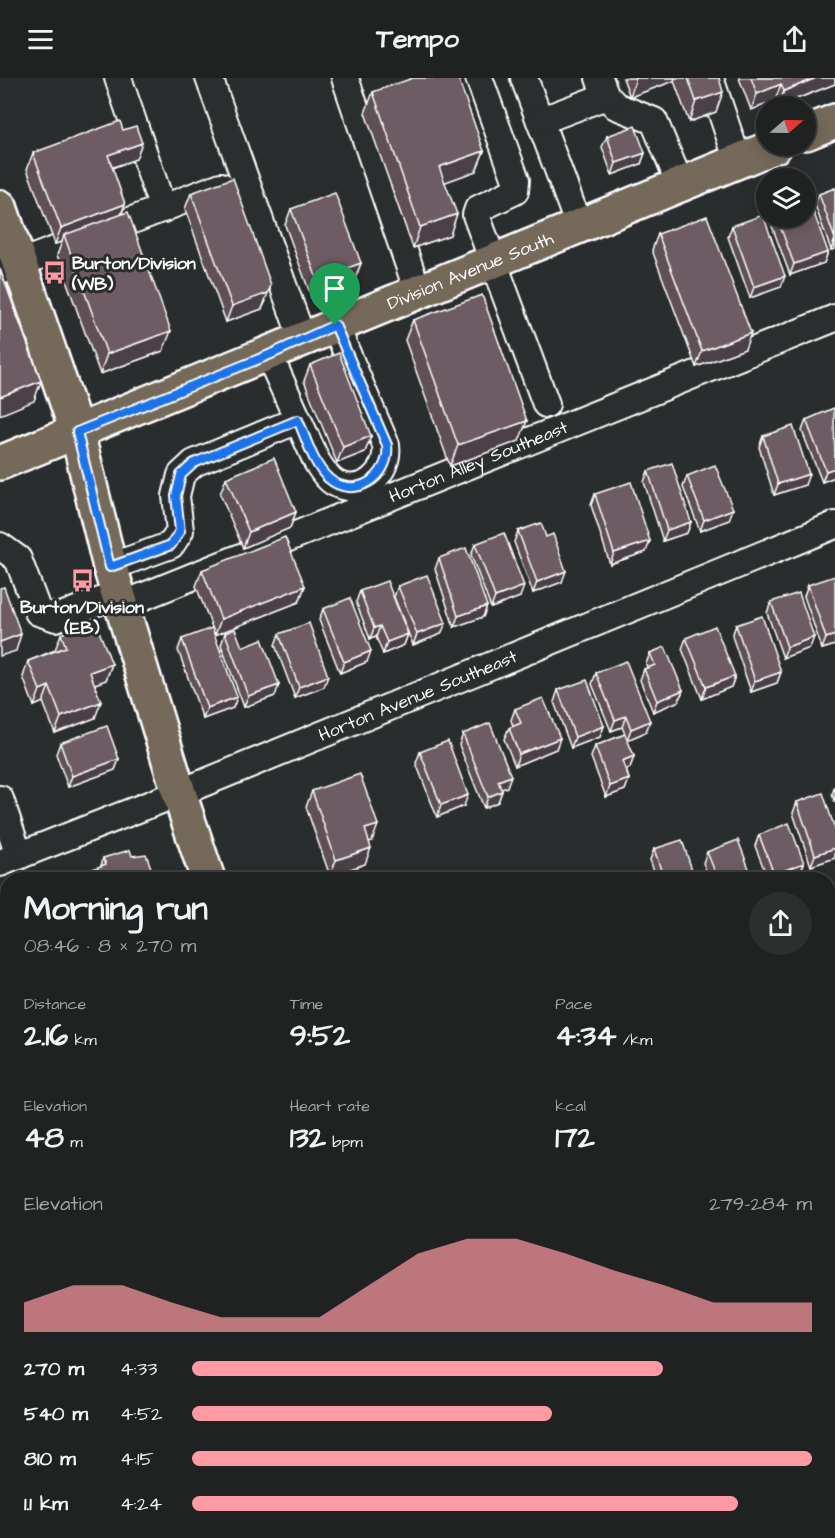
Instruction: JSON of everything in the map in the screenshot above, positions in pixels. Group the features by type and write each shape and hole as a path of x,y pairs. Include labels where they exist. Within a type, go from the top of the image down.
{"main road":[{"path":"816,129 835,121"},
{"name":"Division Avenue South","path":"0,463 269,355 302,338 756,154"},
{"path":"0,207 10,267 77,432 117,589 179,794 206,872"}],"street":[{"path":"118,78 163,209"},
{"path":"209,78 302,338"},
{"path":"345,78 418,291"},
{"path":"479,78 516,180 515,191 478,209 476,215 546,404"},
{"path":"524,78 579,226"},
{"path":"710,78 738,161"},
{"path":"540,121 602,87 616,106 654,121 680,184"},
{"path":"10,267 244,177"},
{"name":"Horton Alley Southeast","path":"117,589 835,318"},
{"path":"269,355 325,475 336,484 357,486 372,481 382,472 387,457 387,445 335,325"},
{"path":"0,546 18,559 38,612 56,618 117,589 171,545 180,531 176,496 181,475 194,463 298,420"},
{"name":"Horton Avenue Southeast","path":"10,859 179,794 835,525"},
{"path":"0,799 10,859"}],"building":[{"path":"413,78 458,78 484,151 439,167 457,214 420,227 373,92"},
{"path":"688,78 719,78 723,92 696,101"},
{"path":"751,78 816,78 784,91 781,84 757,94"},
{"path":"120,121 123,130 136,126 142,143 108,155 125,204 61,228 33,153"},
{"path":"635,126 645,153 616,163 607,136"},
{"path":"233,178 271,285 268,293 232,306 191,193"},
{"path":"835,188 835,239 819,194"},
{"path":"335,193 361,263 317,279 291,209"},
{"path":"128,212 171,331 107,354 64,235"},
{"path":"707,216 751,333 702,351 658,234"},
{"path":"756,217 756,228 768,228 785,276 754,287 732,226"},
{"path":"816,219 828,252 794,264 781,228 816,228"},
{"path":"0,269 41,381 0,397"},
{"path":"482,295 527,421 458,445 413,320"},
{"path":"339,353 371,436 343,447 310,365"},
{"path":"834,408 835,468 826,471 806,420"},
{"path":"793,426 809,474 778,484 763,436"},
{"path":"274,458 296,512 249,532 226,478"},
{"path":"672,463 691,522 667,530 648,471"},
{"path":"715,465 733,509 704,520 687,476"},
{"path":"631,482 650,541 614,553 595,494"},
{"path":"541,523 546,537 553,534 566,571 537,582 518,531"},
{"path":"504,533 524,586 495,597 475,544"},
{"path":"285,537 305,586 221,619 202,570"},
{"path":"466,548 487,606 458,616 439,558"},
{"path":"427,575 446,623 417,634 398,586"},
{"path":"835,576 835,635 826,638 808,585"},
{"path":"387,581 408,634 387,642 380,626 374,628 360,591"},
{"path":"4,587 21,634 0,642 0,588"},
{"path":"799,593 814,637 787,647 771,602"},
{"path":"350,598 371,651 344,662 323,609"},
{"path":"762,616 781,672 755,681 736,625"},
{"path":"95,621 112,664 90,672 101,702 61,717 49,686 40,690 28,661 66,647 61,634"},
{"path":"309,623 328,676 299,687 279,634"},
{"path":"715,626 735,676 706,687 686,638"},
{"path":"212,628 237,697 207,708 182,639"},
{"path":"235,629 242,647 262,639 279,685 248,696 225,633"},
{"path":"665,647 683,690 657,701 644,669 655,665 650,653"},
{"path":"626,661 650,721 631,729 626,716 615,720 596,673"},
{"path":"587,680 604,726 575,737 558,690"},
{"path":"543,698 560,738 519,754 509,728 521,723 515,709"},
{"path":"490,723 511,776 498,781 502,791 488,797 463,734"},
{"path":"107,726 119,759 72,776 60,743"},
{"path":"625,734 634,756 622,761 629,779 610,786 595,746"},
{"path":"448,741 468,795 441,805 420,752"},
{"path":"360,774 378,825 365,829 371,848 336,860 312,791"},
{"path":"823,793 835,829 835,848 815,855 797,802"},
{"path":"789,823 804,863 773,872 759,835"},
{"path":"682,840 693,872 662,872 654,849"},
{"path":"738,840 750,872 715,872 707,852"},
{"path":"130,850 132,856 146,854 153,872 94,872 93,869 106,864 103,858"}],"place":[{"name":"Burton/Division (WB)","path":"54,273"},
{"name":"Burton/Division (EB)","path":"82,581"}],"route":[{"path":"335,325 387,445 386,464 378,477 357,486 343,486 330,480 317,462 298,420 194,463 181,475 176,496 180,531 171,545 110,567 77,432 269,355 302,338 335,325"}]}
